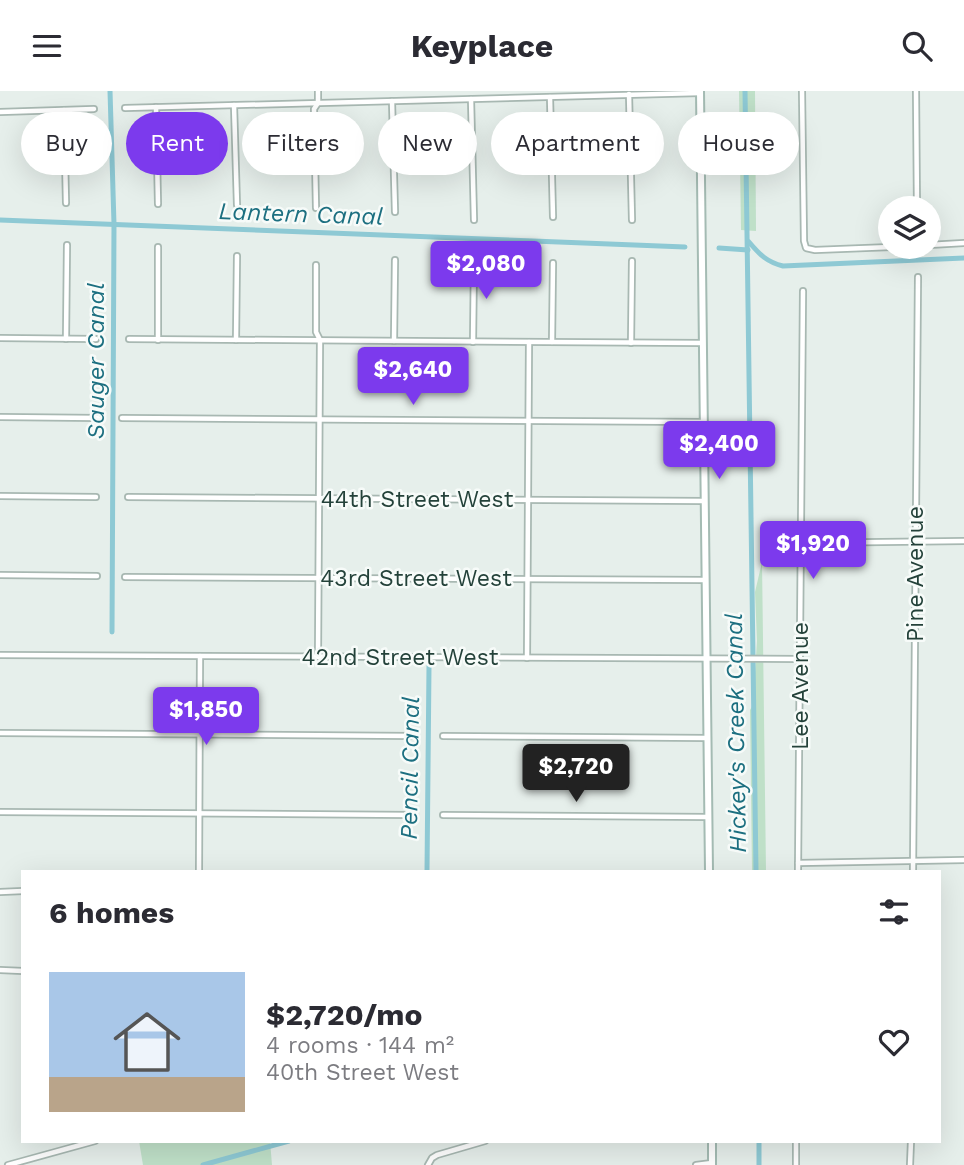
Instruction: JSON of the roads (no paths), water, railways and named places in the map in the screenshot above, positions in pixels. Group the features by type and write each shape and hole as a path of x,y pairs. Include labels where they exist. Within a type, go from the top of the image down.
{"street":[{"path":"316,208 314,109 318,103 318,91"},
{"path":"802,91 806,248 878,248"},
{"path":"916,91 917,196"},
{"path":"125,108 471,99 526,94 550,97 700,92 709,870"},
{"path":"629,94 632,220"},
{"path":"550,97 553,217"},
{"path":"471,99 474,220"},
{"path":"392,101 395,212"},
{"path":"234,105 237,205"},
{"path":"156,107 158,204"},
{"path":"0,111 93,109"},
{"path":"64,110 66,203"},
{"path":"941,244 964,243"},
{"path":"66,245 66,339"},
{"path":"158,247 158,340"},
{"path":"236,340 237,256"},
{"path":"394,341 395,260"},
{"path":"473,342 474,261"},
{"path":"631,343 632,261"},
{"path":"552,342 553,263"},
{"path":"316,265 316,332 320,340 318,657"},
{"name":"Pine Avenue","path":"913,870 918,277"},
{"name":"Lee Avenue","path":"798,870 803,291"},
{"path":"0,338 96,339"},
{"path":"129,339 704,344"},
{"path":"527,658 529,342"},
{"path":"0,417 98,418"},
{"path":"122,418 704,422"},
{"path":"0,496 96,497"},
{"name":"44th Street West","path":"128,497 705,501"},
{"path":"801,543 964,541"},
{"path":"0,575 97,576"},
{"name":"43rd Street West","path":"125,576 706,580"},
{"name":"42nd Street West","path":"0,655 800,659"},
{"path":"199,870 200,656"},
{"path":"0,733 412,736"},
{"path":"443,736 707,738"},
{"path":"0,812 411,815"},
{"path":"443,815 708,817"},
{"path":"798,863 964,860"},
{"path":"0,891 21,891"},
{"path":"0,970 21,971"},
{"path":"63,1143 63,1150"},
{"path":"8,1165 88,1143"},
{"path":"428,1165 437,1155 478,1143"},
{"path":"696,1165 712,1164 712,1143"},
{"path":"796,1143 796,1165"},
{"path":"911,1143 911,1165"}],"waterway":[{"name":"Sauger Canal","path":"110,91 114,224 112,632"},
{"name":"Hickey's Creek Canal","path":"745,91 756,870"},
{"name":"Lantern Canal","path":"0,220 685,247"},
{"path":"749,242 764,257 783,266 964,258"},
{"name":"Lantern Canal","path":"719,248 748,250"},
{"name":"Pencil Canal","path":"427,870 429,666"},
{"path":"203,1165 282,1143"},
{"name":"Hickey's Creek Canal","path":"759,1143 759,1165"}]}
